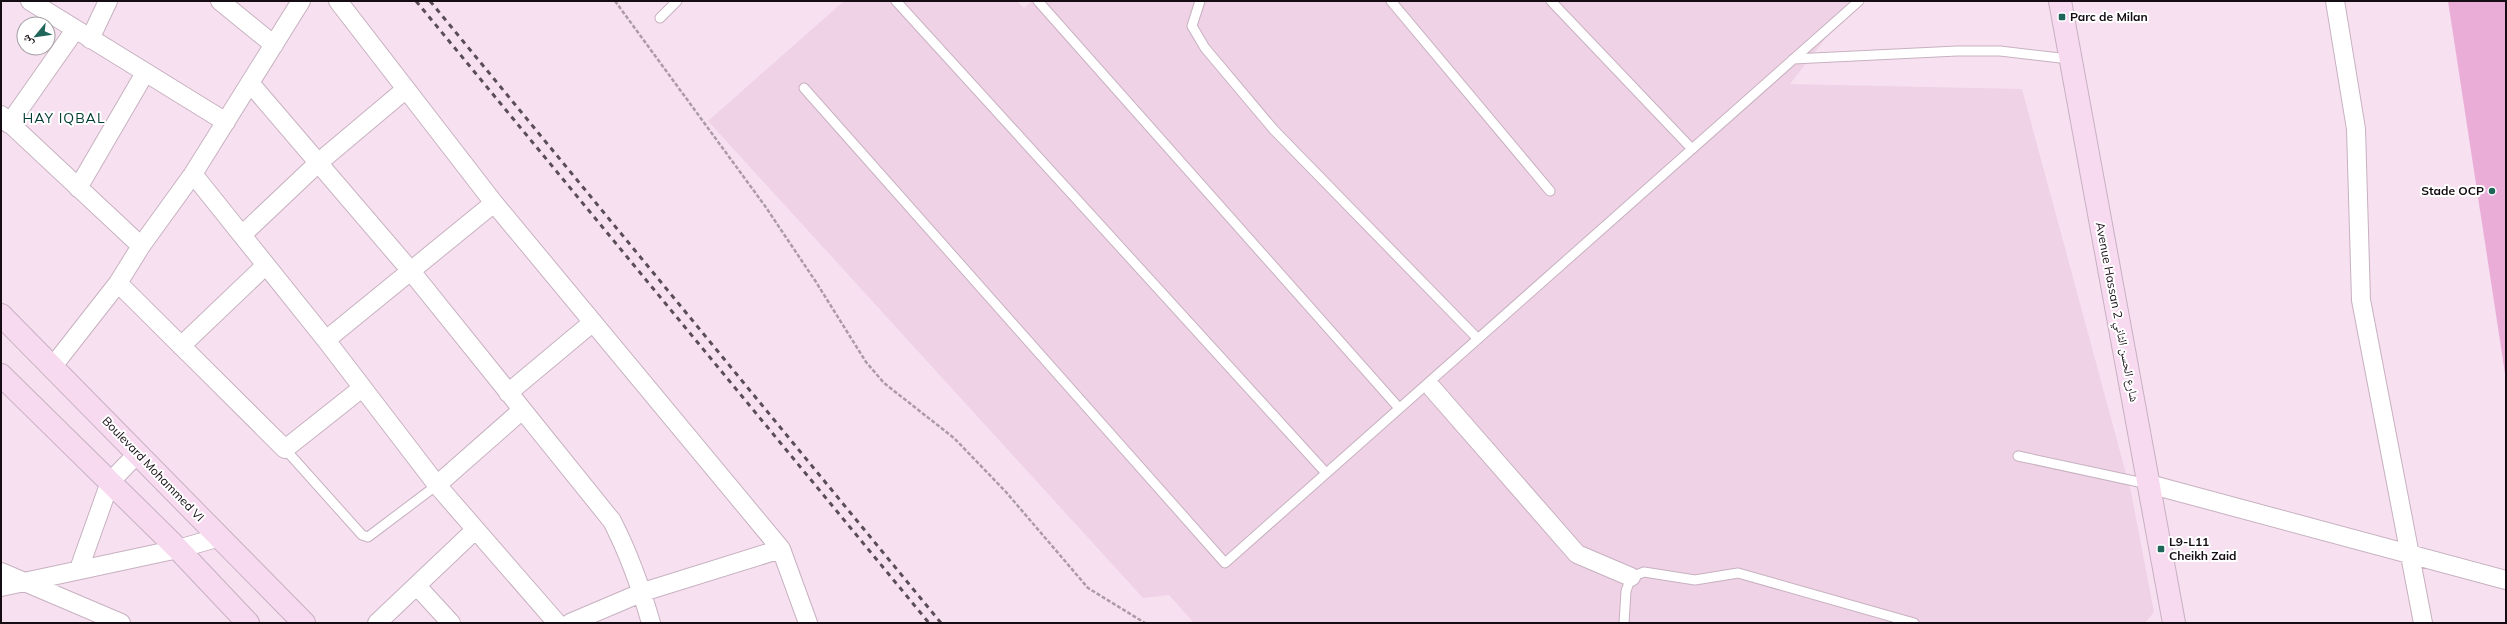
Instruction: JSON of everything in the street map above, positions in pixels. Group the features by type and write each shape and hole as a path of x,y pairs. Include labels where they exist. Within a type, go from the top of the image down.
{"main road":[{"name":"Avenue Hassan 2 شارع الحسن الثاني","path":"2060,1 2069,59 2174,623"},
{"name":"Boulevard Mohammed VI","path":"1,315 53,366 304,623"},
{"path":"1,375 178,549 248,623"}],"street":[{"path":"30,1 226,122"},
{"path":"108,1 83,34 4,119 141,246"},
{"path":"220,1 274,45"},
{"path":"53,366 118,283 141,246 193,174 301,1"},
{"path":"338,1 494,203 781,549 805,622"},
{"path":"2335,1 2356,129 2361,300 2423,623"},
{"path":"78,188 145,73"},
{"path":"250,83 410,270 508,394 612,521 623,542 642,592 651,623"},
{"path":"242,235 318,163 406,89"},
{"path":"193,174 326,340 437,485 557,623"},
{"path":"326,340 494,203"},
{"path":"181,346 266,265"},
{"path":"118,283 285,449 362,388"},
{"path":"508,394 593,322"},
{"path":"1432,388 1577,554 1632,577"},
{"path":"437,485 522,411"},
{"path":"79,569 110,482 138,453"},
{"path":"2149,484 2506,580"},
{"path":"377,623 475,530"},
{"path":"1,587 79,569 178,549 220,537"},
{"path":"570,623 642,592 781,549"},
{"path":"1,572 26,581 121,623"},
{"path":"417,586 451,623"}],"lane":[{"path":"660,18 677,1"},
{"path":"896,1 1326,473"},
{"path":"1038,1 1399,408"},
{"path":"1200,1 1192,26 1205,48 1274,130 1478,339"},
{"path":"1391,1 1550,191"},
{"path":"1551,1 1692,149"},
{"path":"804,88 1225,563 1860,1"},
{"path":"1793,59 1956,51 2000,51 2069,59"},
{"path":"285,449 362,535 368,537 437,485"},
{"path":"2018,456 2149,484"},
{"path":"1624,623 1626,591 1632,577 1644,572 1695,580 1738,573 1914,623"}],"path":[{"path":"615,1 764,206 816,282 866,362 884,384 954,438 1006,492 1088,588 1145,623"}],"shaded area":[{"path":"844,1 1017,1 1024,8 1032,1 1855,1 1790,84 2022,89 2131,492 2154,612 2145,623 1194,623 1169,595 1143,598 708,121"},
{"name":"Stade OCP","path":"2448,1 2506,1 2506,380"}],"railway":[{"path":"416,1 929,623"},
{"path":"430,1 941,623"}],"place":[{"name":"Parc de Milan","path":"2062,17"},
{"name":"Stade OCP","path":"2492,191"},
{"name":"L9-L11 Cheikh Zaid","path":"2161,549"}],"district":[{"name":"HAY IQBAL","path":"64,118"}]}
